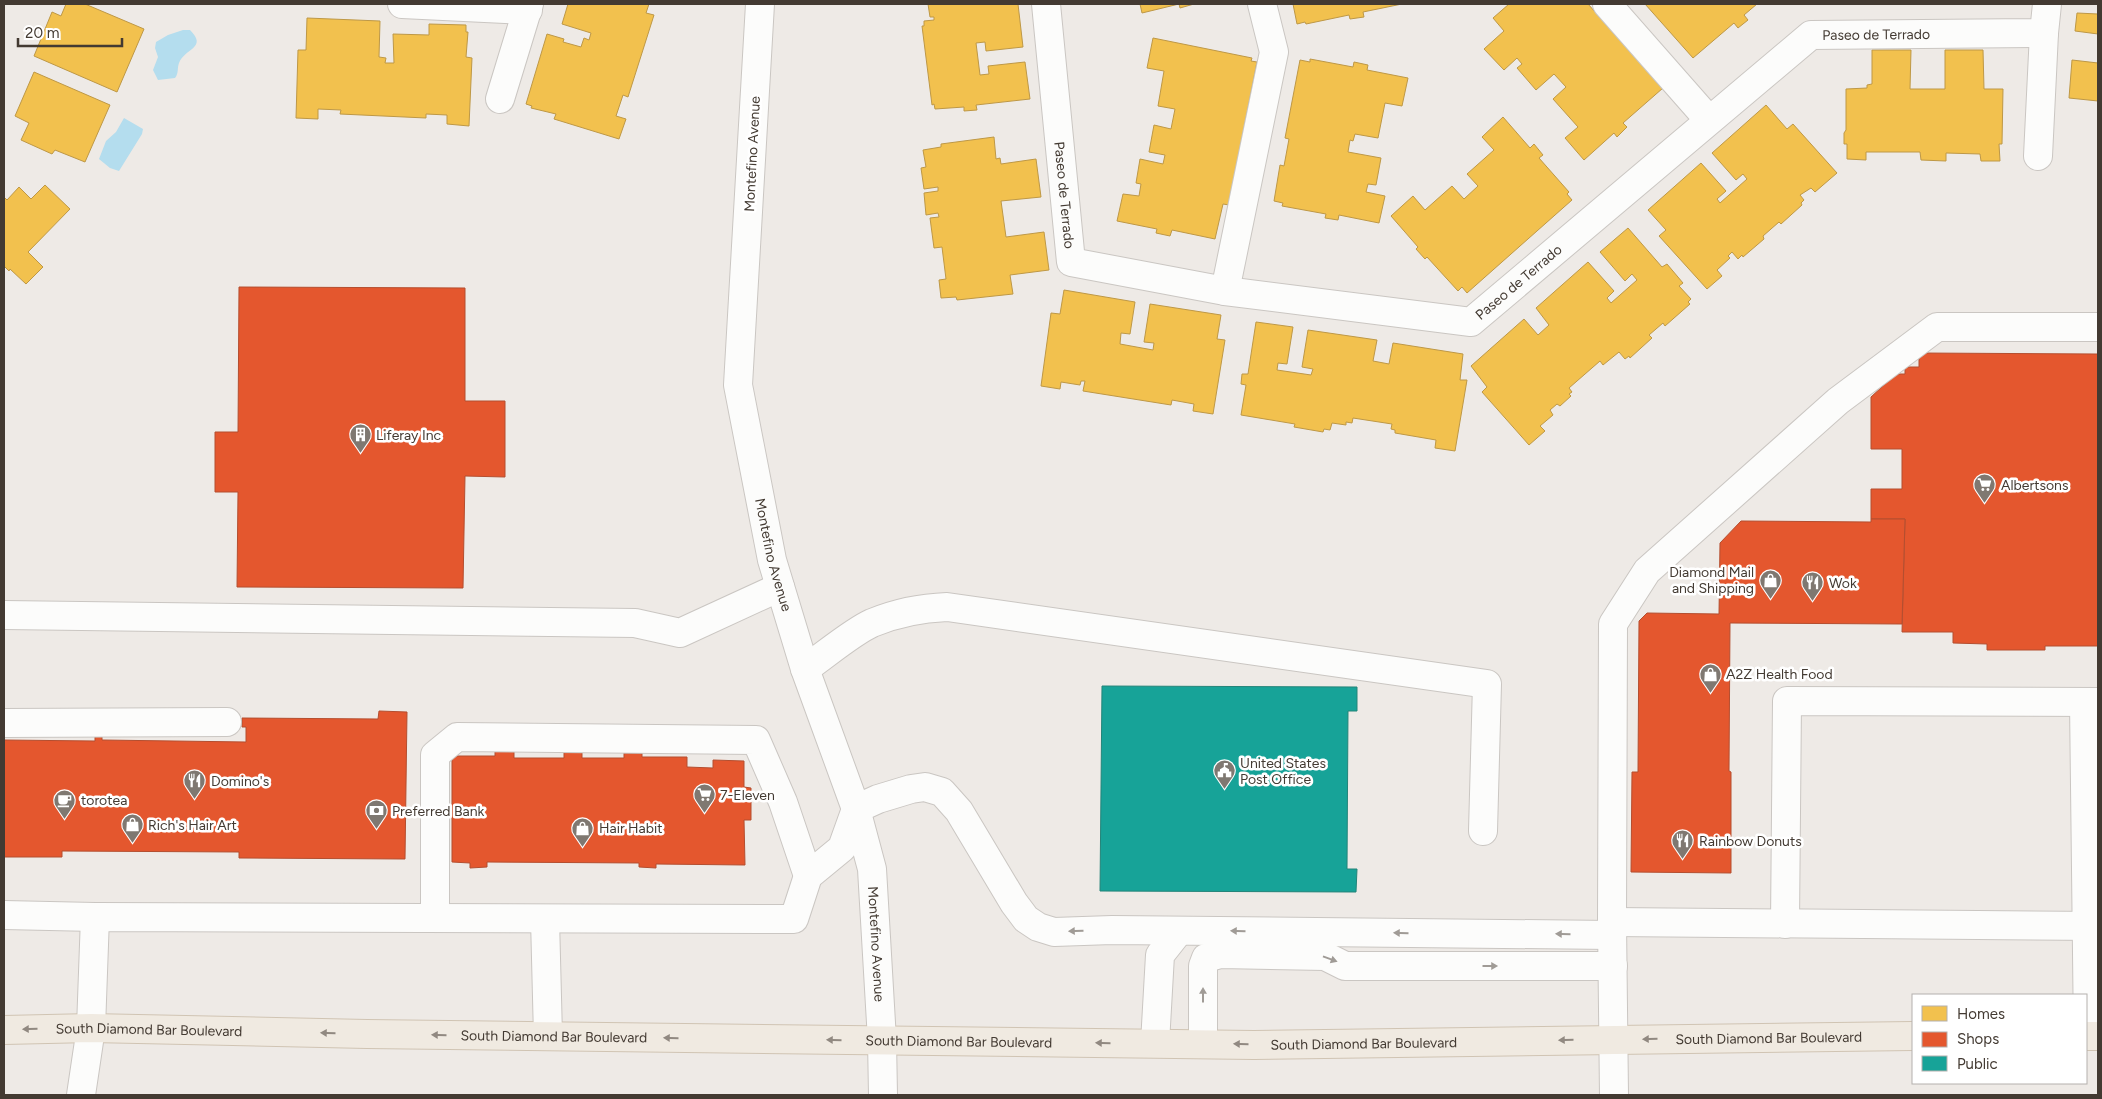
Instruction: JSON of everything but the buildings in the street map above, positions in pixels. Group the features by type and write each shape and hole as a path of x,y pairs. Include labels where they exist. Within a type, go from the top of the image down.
{"main road":[{"name":"South Diamond Bar Boulevard","path":"4,1030 92,1028 367,1034 1254,1045 1912,1036"}],"street":[{"path":"402,4 529,7 500,99"},
{"name":"Montefino Avenue","path":"760,4 738,385 772,560 805,669 856,809 872,869 882,1040 883,1095"},
{"name":"Paseo de Terrado","path":"1046,4 1071,262 1225,291 1471,322 1811,35 2044,33"},
{"path":"1225,291 1274,52 1262,4"},
{"path":"1607,4 1709,120"},
{"path":"2038,156 2047,4"},
{"path":"1614,1095 1612,929 1613,624 1647,571 1838,401 1937,327 2098,327"},
{"path":"4,615 634,623 680,634 780,587"},
{"path":"805,669 870,624 893,615 922,608 947,607 1487,684 1483,831"},
{"path":"1785,924 1787,701 2091,702 2093,926 2091,1036"},
{"path":"4,723 227,722"},
{"path":"435,918 435,755 457,737 756,740 783,802 808,876"},
{"path":"4,915 95,917 794,919 808,876 842,848 856,809 878,799 925,786 942,792 959,811 1014,903 1026,919 1038,927 1054,932 1612,929 1785,924 2093,926"},
{"path":"81,1095 92,1028 95,917"},
{"path":"545,919 548,1036"},
{"path":"1155,1043 1160,955 1179,931"},
{"path":"1203,1044 1203,966 1206,958 1220,954 1325,956 1345,966 1613,966"}],"water":[{"path":"183,30 190,30 195,36 197,41 194,48 182,58 175,78 158,80 153,70 158,57 155,48 156,42 168,35"},
{"path":"124,118 143,129 142,134 119,171 110,168 99,159 106,141 116,132"}],"place":[{"name":"Liferay Inc","path":"360,454"},
{"name":"Albertsons","path":"1985,504"},
{"name":"Diamond Mail and Shipping","path":"1770,599"},
{"name":"Wok","path":"1813,602"},
{"name":"A2Z Health Food","path":"1710,693"},
{"name":"United States Post Office","path":"1224,790"},
{"name":"Domino's","path":"195,800"},
{"name":"7-Eleven","path":"704,814"},
{"name":"torotea","path":"65,819"},
{"name":"Preferred Bank","path":"376,830"},
{"name":"Rich's Hair Art","path":"132,844"},
{"name":"Hair Habit","path":"583,847"},
{"name":"Rainbow Donuts","path":"1683,860"}]}
